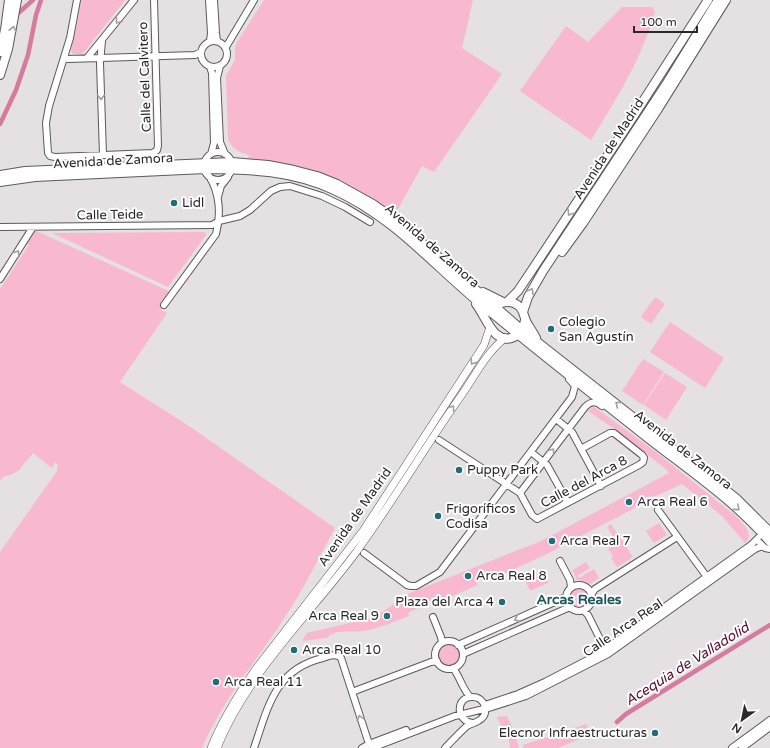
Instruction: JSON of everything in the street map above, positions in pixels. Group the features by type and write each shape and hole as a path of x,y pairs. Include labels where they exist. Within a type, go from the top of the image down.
{"highway":[{"path":"0,75 9,0"},
{"path":"668,63 705,0"},
{"name":"Avenida de Madrid","path":"492,310 505,302 518,291 708,0"},
{"name":"Avenida de Madrid","path":"520,332 528,297 543,271 665,86 718,0"},
{"path":"543,271 551,266 583,223 726,0"},
{"path":"3,49 17,4"},
{"name":"Avenida de Zamora","path":"0,182 35,177 229,165 294,170 317,176 358,195 392,218 438,262 492,310 520,332 556,366 717,491 765,531"},
{"path":"190,167 208,166"},
{"name":"Avenida de Zamora","path":"0,175 25,171 190,167"},
{"path":"0,172 25,171"},
{"path":"438,262 456,270 487,295 519,306 538,342"},
{"path":"438,262 451,282 477,305 497,336 506,338 513,337 520,332"},
{"path":"490,326 492,310"},
{"name":"Avenida de Zamora","path":"520,332 538,342 738,499 765,531 770,542"}],"main road":[{"name":"Avenida de Madrid","path":"211,748 228,712 255,670 364,531 484,345 490,326"},
{"name":"Avenida de Madrid","path":"217,748 235,710 252,684 356,552 439,427 493,350 506,338"},
{"name":"Avenida de Madrid","path":"207,748 217,726 228,712"}],"street":[{"path":"77,0 73,26 51,96 47,115 48,153 50,156 103,155 102,41"},
{"path":"87,58 134,0"},
{"name":"Calle del Calvitero","path":"103,155 156,152 158,146 154,0"},
{"path":"209,0 210,41"},
{"path":"210,67 224,64 228,52 224,43 216,33 214,0"},
{"path":"224,43 254,0"},
{"path":"164,305 216,234 219,221 218,198 208,166 214,143 212,73 210,67 204,63 201,55 203,46 210,41 224,43"},
{"path":"64,57 101,58 201,55"},
{"path":"218,198 229,165 220,142 217,78 220,66"},
{"path":"208,166 219,180 229,165"},
{"name":"Calle Teide","path":"0,227 212,225 219,221 240,216 250,210 271,191 280,187 290,186"},
{"name":"Avenida de Zamora","path":"290,186 322,196 345,207 370,222"},
{"path":"0,279 33,227"},
{"path":"364,553 407,585 411,586 416,586 440,572 572,397 575,386 573,382 556,366"},
{"path":"520,493 585,407 593,402 598,403 627,425 645,435"},
{"path":"556,419 572,432 601,486"},
{"path":"424,449 439,440 439,427"},
{"name":"Calle del Arca 8","path":"439,440 520,493 534,518 537,519 601,486 643,462 644,458 614,433 610,433 582,449"},
{"path":"531,452 547,465 567,501 561,507"},
{"path":"658,510 707,577"},
{"path":"765,531 762,546 770,549"},
{"name":"Calle Arca Real","path":"607,652 751,545 765,531"},
{"path":"592,590 677,537"},
{"name":"Calle Arca Real","path":"362,748 460,713 534,693 607,652 755,549 762,546"},
{"path":"560,561 572,584"},
{"path":"572,584 581,584 592,590"},
{"path":"572,584 567,592 566,598 568,605 576,610 586,611"},
{"path":"586,611 592,602 592,590"},
{"path":"458,645 566,598"},
{"path":"463,654 570,607"},
{"path":"586,611 607,652"},
{"path":"433,617 443,641"},
{"path":"443,641 453,642 458,645 463,654 462,661 456,669"},
{"path":"434,660 437,648 443,641"},
{"path":"254,748 271,698 278,687 298,667 318,659 335,655 339,656 370,746"},
{"path":"434,660 444,668 456,669"},
{"path":"352,692 434,660"},
{"path":"456,669 467,696"},
{"path":"467,696 478,698 485,707"},
{"path":"467,696 461,704 460,713 469,724"},
{"name":"Calle Arca Real","path":"445,748 469,724 481,719 484,715 485,707"},
{"path":"732,748 770,720"},
{"path":"742,748 770,727"}],"shaded area":[{"path":"81,0 125,0 85,51 82,54 73,54 71,50"},
{"path":"264,0 473,0 462,48 502,74 434,172 422,166 394,216 248,160 249,155 239,151 231,145 228,138 226,76 235,60 235,47 237,42"},
{"path":"622,7 652,7 655,12 650,29 628,78 591,140 520,91 566,26 588,42"},
{"path":"32,229 173,293 161,310 167,313 120,382 189,426 335,528 297,598 229,698 202,748 0,748 0,552 57,471 58,465 55,462 52,468 33,453 19,470 13,474 3,477 0,481 0,289 29,245 23,243"},
{"path":"205,232 206,235 168,287 52,233"},
{"path":"655,297 665,304 651,324 641,317"},
{"path":"670,322 724,358 705,388 650,352"},
{"path":"643,359 664,372 643,405 622,391"},
{"path":"665,373 687,387 666,420 644,405"},
{"path":"593,407 656,452 737,517 747,530 749,537 748,540 745,543 721,515 682,484 656,496 647,497 643,500 644,503 547,554 499,576 493,574 484,575 476,580 478,585 436,603 435,601 426,601 428,603 408,613 409,616 368,630 339,632 327,638 302,641 307,633 375,617 410,593 541,541 669,473 613,428 588,411"},
{"path":"659,523 667,535 654,543 646,531"},
{"path":"611,524 633,557 617,567 611,558 613,556 608,549 617,543 607,527"},
{"path":"586,562 590,568 577,576 579,578 594,569 599,578 590,584 577,580 572,569 573,570"},
{"path":"542,570 548,583 530,591 524,578"},
{"path":"579,587 587,590 590,598 587,606 579,609 571,606 568,598 571,590"},
{"path":"449,644 457,647 460,655 457,663 449,666 441,663 438,655 441,647"},
{"path":"507,716 519,748 510,748 507,736 497,717"},
{"path":"586,724 590,735 558,748 523,748 523,745"}],"waterway":[{"path":"15,16 33,0"},
{"name":"Acequia de Valladolid","path":"0,124 16,90 28,55 36,15 41,0"},
{"name":"Acequia de Valladolid","path":"617,722 626,714 770,625"}],"place":[{"name":"Lidl","path":"174,203"},
{"name":"Colegio San Agustín","path":"551,329"},
{"name":"Puppy Park","path":"459,470"},
{"name":"Arca Real 6","path":"629,502"},
{"name":"Frigoríficos Codisa","path":"438,516"},
{"name":"Arca Real 7","path":"552,541"},
{"name":"Arca Real 8","path":"468,576"},
{"name":"Plaza del Arca 4","path":"502,602"},
{"name":"Arca Real 9","path":"387,616"},
{"name":"Arca Real 10","path":"294,650"},
{"name":"Arca Real 11","path":"216,682"},
{"name":"Elecnor Infraestructuras","path":"655,733"}],"district":[{"name":"Arcas Reales","path":"579,599"}]}
